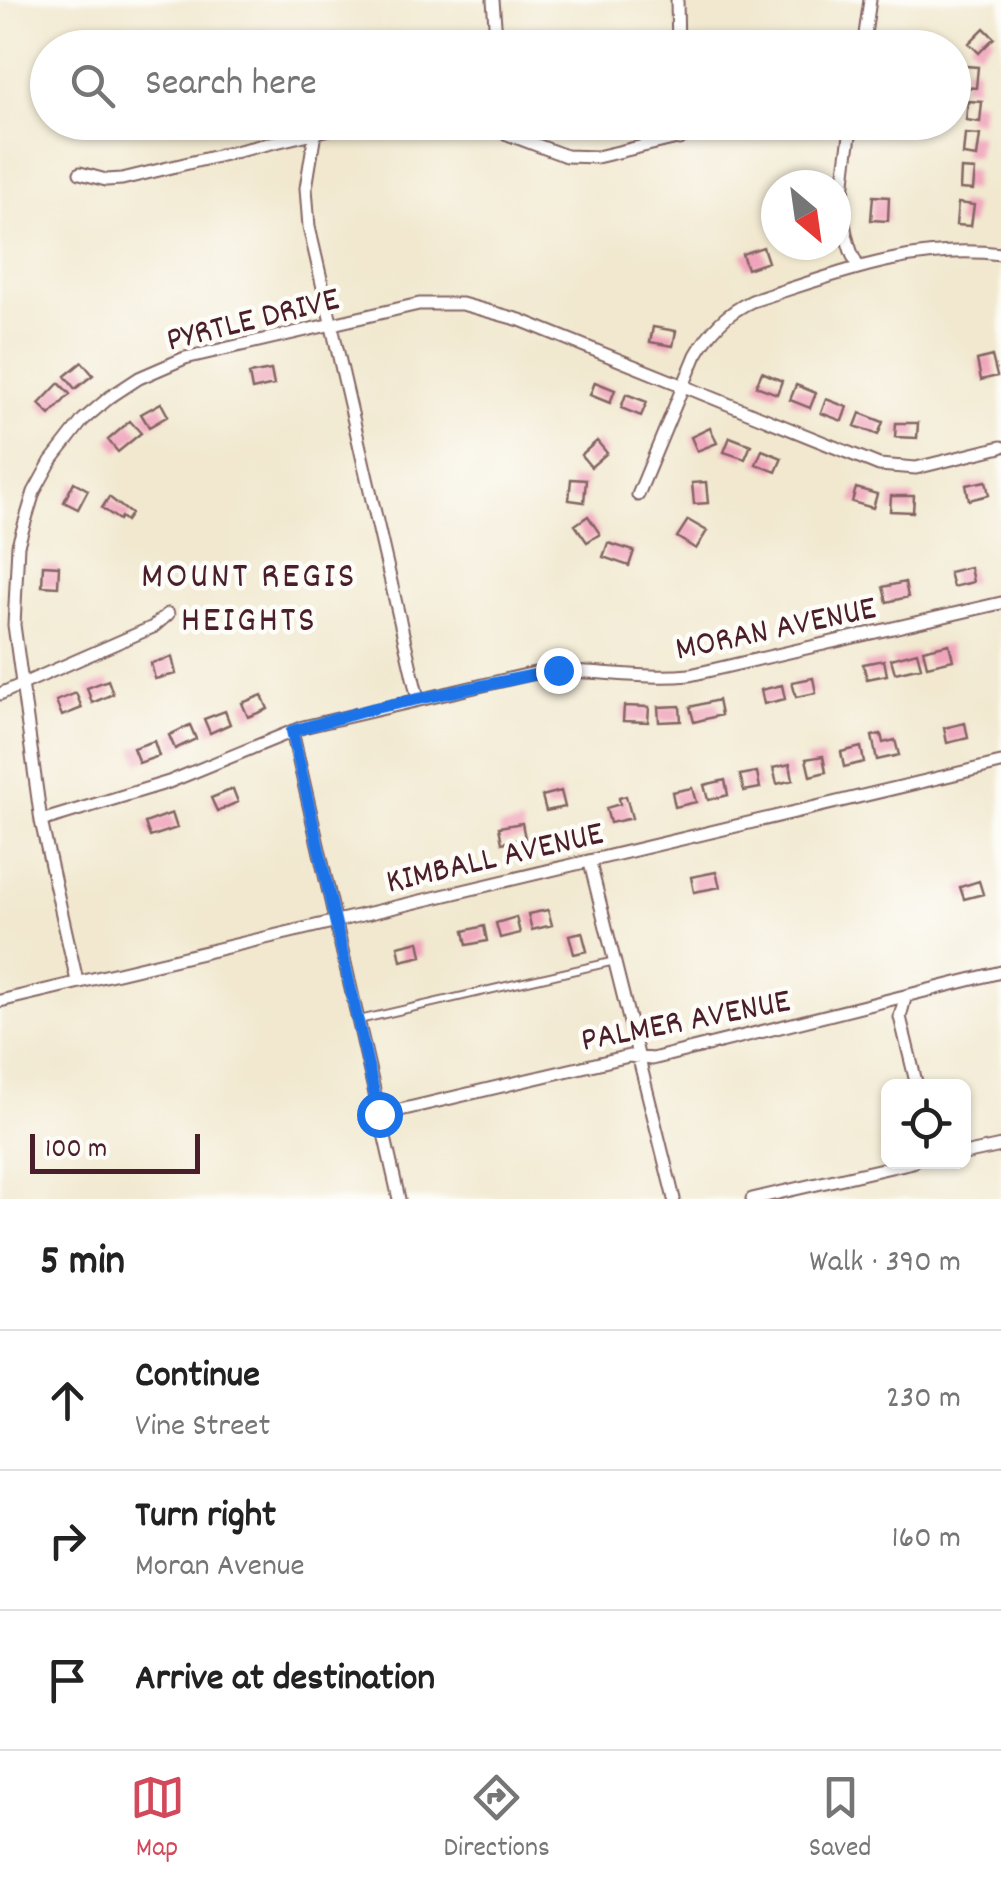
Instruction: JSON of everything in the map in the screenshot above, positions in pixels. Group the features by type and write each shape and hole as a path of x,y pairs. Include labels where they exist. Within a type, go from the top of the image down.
{"street":[{"path":"493,0 495,30"},
{"path":"677,0 678,30"},
{"path":"866,30 870,0"},
{"path":"80,173 106,180 122,179 286,140"},
{"path":"313,140 306,210 418,699"},
{"path":"522,140 582,158 675,140"},
{"path":"850,140 842,220 858,268"},
{"path":"638,494 706,339 730,313 752,300 858,268 939,250 1001,255 1001,240"},
{"name":"PYRTLE DRIVE","path":"76,981 41,821 21,682 13,591 18,545 44,470 83,420 110,397 162,366 420,304 452,303 484,307 885,466 916,468 1001,447"},
{"name":"MORAN AVENUE","path":"41,821 169,782 292,731 418,699 558,670 646,677 690,675 1001,603"},
{"path":"0,694 153,627 168,614"},
{"path":"292,731 400,1199"},
{"name":"KIMBALL AVENUE","path":"0,1001 1001,763"},
{"path":"590,862 674,1199"},
{"name":"PALMER AVENUE","path":"379,1114 629,1056 652,1060 1001,972"},
{"path":"905,998 900,1016 915,1079"},
{"path":"971,1152 1001,1146"},
{"path":"752,1199 883,1169"}],"lane":[{"path":"356,1020 616,961"}],"building":[{"path":"984,28 994,38 979,53 971,41"},
{"path":"971,66 978,67 976,88 971,88"},
{"path":"971,101 982,102 980,122 971,121"},
{"path":"971,134 980,135 977,157 963,155 964,140 971,140"},
{"path":"961,169 975,170 973,190 960,189"},
{"path":"873,196 889,197 888,221 871,220"},
{"path":"958,203 974,205 971,226 956,225"},
{"path":"761,248 761,260 768,262 747,269 742,254"},
{"path":"653,327 676,331 673,346 650,342"},
{"path":"992,356 997,376 981,380 977,360"},
{"path":"82,362 93,375 75,389 65,376"},
{"path":"271,370 274,385 252,390 249,374"},
{"path":"762,372 782,381 777,394 756,386"},
{"path":"595,382 615,390 610,403 590,395"},
{"path":"59,383 70,394 50,415 39,404"},
{"path":"796,385 816,393 810,408 790,400"},
{"path":"626,394 647,402 641,416 621,408"},
{"path":"826,399 847,407 842,421 821,413"},
{"path":"161,403 168,416 149,427 141,414"},
{"path":"860,413 883,422 878,435 855,426"},
{"path":"130,421 141,433 118,452 108,440"},
{"path":"896,423 918,423 917,438 895,437"},
{"path":"710,428 717,443 697,451 691,437"},
{"path":"730,437 751,445 745,459 724,452"},
{"path":"597,441 607,453 591,467 581,455"},
{"path":"762,450 782,458 776,472 756,464"},
{"path":"571,479 586,480 584,502 569,500"},
{"path":"986,481 989,495 969,500 966,485"},
{"path":"74,482 88,490 78,509 64,502"},
{"path":"706,482 708,503 694,504 692,483"},
{"path":"856,488 877,494 873,508 852,502"},
{"path":"891,496 914,496 913,512 890,511"},
{"path":"109,497 131,514 126,521 102,508"},
{"path":"588,516 600,534 587,542 575,525"},
{"path":"688,520 707,531 696,549 677,537"},
{"path":"608,543 634,551 629,566 603,557"},
{"path":"43,565 59,566 58,587 42,586"},
{"path":"970,567 973,582 953,587 949,572"},
{"path":"905,582 908,597 887,602 883,587"},
{"path":"949,644 953,660 927,666 923,650"},
{"path":"917,652 921,667 895,673 891,659"},
{"path":"172,657 176,674 155,679 151,663"},
{"path":"884,660 887,675 867,679 863,664"},
{"path":"813,678 816,693 796,697 792,682"},
{"path":"108,680 113,694 92,703 87,688"},
{"path":"782,685 785,699 764,704 761,690"},
{"path":"76,693 82,708 62,716 56,701"},
{"path":"262,695 268,709 248,717 242,703"},
{"path":"718,700 721,715 694,722 690,707"},
{"path":"624,706 649,707 648,722 623,721"},
{"path":"680,706 681,721 659,722 658,707"},
{"path":"225,711 230,724 210,733 204,719"},
{"path":"965,723 968,738 947,743 944,728"},
{"path":"190,725 196,739 175,749 169,735"},
{"path":"881,734 883,743 895,740 899,755 877,760 872,736"},
{"path":"154,741 159,756 139,763 133,748"},
{"path":"861,747 864,762 844,767 841,752"},
{"path":"823,756 826,772 810,776 806,759"},
{"path":"790,764 793,780 777,784 773,768"},
{"path":"757,772 760,788 744,791 740,775"},
{"path":"725,780 728,795 708,800 704,785"},
{"path":"692,788 696,802 675,807 672,792"},
{"path":"233,789 238,802 217,811 211,798"},
{"path":"561,791 565,807 546,811 542,796"},
{"path":"626,796 632,818 610,823 606,808 620,804 619,798"},
{"path":"172,813 177,828 150,837 145,823"},
{"path":"522,823 525,838 502,843 499,827"},
{"path":"716,872 720,887 694,892 691,877"},
{"path":"979,881 983,894 964,899 960,887"},
{"path":"548,910 552,925 532,930 528,914"},
{"path":"516,917 520,933 500,938 496,923"},
{"path":"484,926 487,941 467,945 464,931"},
{"path":"582,932 587,951 574,954 569,935"},
{"path":"419,941 422,956 401,961 398,946"}],"district":[{"name":"MOUNT REGIS HEIGHTS","path":"249,595"}],"route":[{"path":"379,1114 292,731 375,708 558,670"}]}
